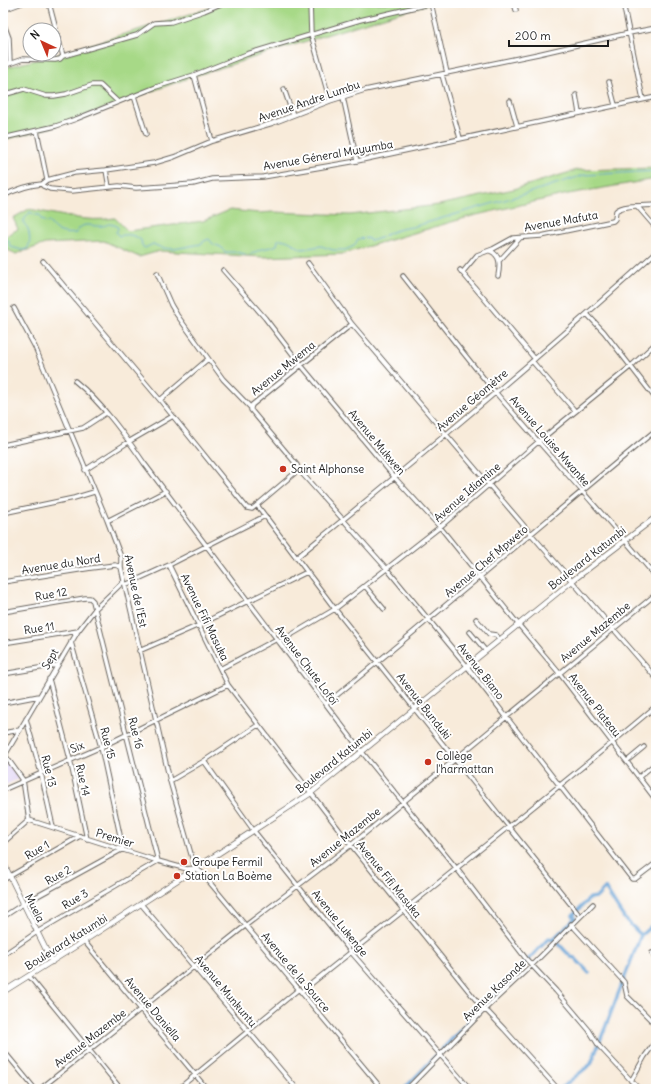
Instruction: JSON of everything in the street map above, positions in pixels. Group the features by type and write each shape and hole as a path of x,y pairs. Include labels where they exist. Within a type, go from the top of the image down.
{"street":[{"path":"3,10 22,3"},
{"path":"49,3 63,56"},
{"path":"3,66 30,58 60,59 63,56 137,36 154,23 171,22 223,3"},
{"path":"310,3 311,34 330,101"},
{"path":"3,138 76,119 247,54 360,20 432,3 447,73"},
{"path":"514,3 516,10"},
{"path":"622,3 643,99"},
{"path":"3,14 3,22 9,38 10,63"},
{"name":"Avenue Andre Lumbu","path":"42,184 47,180 74,172 106,170 154,163 174,157 212,141 273,123 330,101 365,90 442,75 656,28"},
{"path":"194,74 212,141"},
{"path":"442,75 460,138"},
{"path":"609,82 615,105"},
{"path":"3,95 24,89 46,96 54,96 66,94 97,84 118,102"},
{"path":"284,89 293,115"},
{"path":"576,95 579,113"},
{"path":"134,96 146,134"},
{"path":"343,97 356,161"},
{"name":"Avenue Géneral Muyumba","path":"42,184 50,189 70,191 109,187 167,186 194,184 212,179 263,177 356,161 656,97"},
{"path":"510,101 517,126"},
{"path":"37,130 47,180"},
{"path":"106,170 109,187"},
{"path":"3,196 19,189 42,184"},
{"path":"637,206 656,205"},
{"path":"637,206 656,228"},
{"name":"Avenue Mafuta","path":"533,360 461,271 474,257 512,238 541,236 613,221 618,209 637,206"},
{"path":"499,261 520,238"},
{"path":"488,250 496,254 499,261 498,276"},
{"name":"Avenue Géomètre","path":"296,558 395,478 587,314 656,252"},
{"path":"43,261 160,400 244,506 250,509 257,505 298,469"},
{"path":"308,263 352,324 656,678"},
{"name":"Avenue Mukwen","path":"223,270 265,318 301,365 395,478 440,527 518,624"},
{"path":"157,273 177,315 208,359 251,408"},
{"name":"Avenue Louise Mwanke","path":"403,276 538,442 656,577"},
{"name":"Avenue de l'Est","path":"14,308 35,347 121,557 124,583 139,651 157,719 170,781 195,868"},
{"path":"587,314 604,332 656,399"},
{"name":"Avenue Mwema","path":"344,520 298,469 297,465 251,410 251,408 252,405 352,324"},
{"name":"Avenue Idiamine","path":"220,669 278,641 336,609 440,527 538,442 630,367 656,343"},
{"path":"160,400 208,359"},
{"path":"533,360 575,411"},
{"name":"Avenue Chute Lofoï","path":"75,381 91,394 130,442 362,752 457,869 527,960 589,1030 599,1046 639,1089"},
{"path":"3,444 83,428 106,413"},
{"path":"85,470 173,416"},
{"name":"Avenue Chef Mpweto","path":"326,704 656,430"},
{"path":"107,520 166,491"},
{"path":"3,513 94,492"},
{"name":"Avenue Bunduki","path":"257,505 296,558 578,915"},
{"name":"Sept","path":"4,755 71,642 95,608 124,583 169,565 265,516"},
{"name":"Boulevard Katumbi","path":"3,992 52,962 311,793 572,580 656,517"},
{"name":"Avenue Biano","path":"344,520 387,569 466,665 632,879 635,879 656,863"},
{"name":"Avenue du Nord","path":"3,582 91,568 115,565 121,567"},
{"name":"Avenue Fifi Masuka","path":"169,565 228,685 403,912 484,1010 488,1012 504,1029 557,1088"},
{"path":"139,651 199,625 307,572"},
{"path":"365,586 384,609"},
{"name":"Avenue Mazembe","path":"40,1089 245,926 350,845 656,594"},
{"name":"Rue 12","path":"3,612 88,597 92,599 95,608"},
{"name":"Rue 16","path":"95,608 158,861"},
{"path":"476,619 489,634 496,635 499,639"},
{"name":"Avenue Plateau","path":"518,624 560,674 656,800"},
{"name":"Rue 11","path":"3,643 78,631"},
{"path":"470,632 485,650"},
{"name":"Rue 15","path":"71,642 101,747 123,849"},
{"path":"3,674 57,665"},
{"name":"Rue 14","path":"49,679 70,760 87,839"},
{"name":"Six","path":"3,790 101,747 228,685"},
{"path":"3,703 40,696"},
{"path":"178,1089 248,1032 457,869 508,826 613,743 656,706"},
{"name":"Rue 13","path":"26,719 41,773 52,827"},
{"path":"170,781 204,761 258,725"},
{"path":"3,733 20,730"},
{"path":"627,761 644,747"},
{"path":"3,843 29,820 23,780 4,755"},
{"name":"Avenue Lukenge","path":"204,761 254,831 351,952 470,1089"},
{"path":"639,777 656,763"},
{"path":"651,793 656,789"},
{"name":"Premier","path":"29,820 187,870 195,868"},
{"name":"Rue 1","path":"3,880 80,836"},
{"name":"Rue 2","path":"3,917 23,904 123,849"},
{"name":"Rue 3","path":"3,955 37,932 158,861"},
{"name":"Muela","path":"3,862 52,962"},
{"name":"Avenue de la Source","path":"195,868 201,872 381,1089"},
{"name":"Avenue Munkuntu","path":"141,904 297,1089"},
{"name":"Avenue Kasonde","path":"407,1089 571,924 578,915 593,904"},
{"path":"571,924 623,981 625,984 626,996 656,1025"},
{"name":"Avenue Daniella","path":"84,941 207,1089"},
{"path":"652,953 656,960"},
{"path":"29,976 121,1089"},
{"path":"631,1081 645,1056 656,1041"},
{"path":"3,1050 35,1089"}],"shaded area":[{"path":"3,760 10,766 18,779 3,786"}],"green space":[{"path":"226,3 432,3 191,77 53,127 3,140 3,68 27,62 62,62 62,53"},
{"path":"656,168 656,179 568,194 472,216 342,254 263,257 160,251 139,257 104,241 45,244 16,254 8,250 3,252 3,238 18,229 13,218 29,209 83,219 115,218 128,231 203,221 230,210 259,213 273,212 350,215 439,205 514,189 577,170"}],"waterway":[{"path":"3,239 8,240 11,247 22,250 27,249 30,242 29,234 28,228 23,221 30,212 35,215 40,215 42,220 50,223 55,229 68,234 76,233 84,225 114,225 117,226 118,229 116,232 119,236 133,236 141,240 142,246 145,248 153,244 162,248 174,249 201,244 209,239 213,244 221,247 225,252 236,252 249,255 261,249 277,245 278,240 281,239 288,241 302,249 321,246 333,250 345,250 354,246 358,239 368,238 370,241 375,240 397,230 518,196 584,175 656,171"},
{"path":"404,1089 549,938 552,940 575,918 573,915 590,898 597,897 605,888 624,918 641,935"},
{"path":"560,1089 591,1064 641,935 656,922"},
{"path":"553,940 557,942 571,957 575,958 589,973"}],"place":[{"name":"Saint Alphonse","path":"283,469"},
{"name":"Collège l'harmattan","path":"428,762"},
{"name":"Groupe Fermil","path":"184,862"},
{"name":"Station La Boème","path":"177,876"}]}
